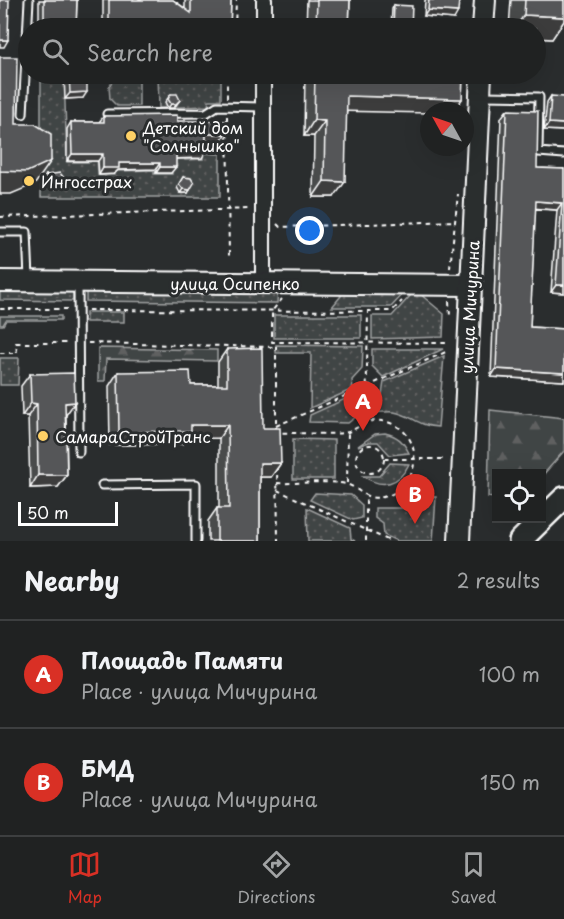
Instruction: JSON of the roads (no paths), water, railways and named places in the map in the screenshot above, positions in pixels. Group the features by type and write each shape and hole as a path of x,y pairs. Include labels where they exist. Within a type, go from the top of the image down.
{"main road":[{"path":"484,18 485,0"},
{"name":"улица Мичурина","path":"459,541 481,84"},
{"name":"улица Осипенко","path":"0,281 470,285"},
{"path":"520,541 564,498"}],"street":[{"path":"264,0 264,18"},
{"path":"263,84 263,284"}],"lane":[{"path":"28,18 29,0"},
{"path":"23,114 25,84"},
{"path":"480,96 539,97 538,152 564,154"},
{"path":"107,114 206,113 217,106 262,107"},
{"path":"0,232 27,232 29,282"},
{"path":"78,282 79,452"},
{"path":"102,485 196,484 196,541"}],"place":[{"name":"Детский дом \"Солнышко\"","path":"131,136"},
{"name":"Ингосстрах","path":"29,181"},
{"name":"Площадь Памяти","path":"363,431"},
{"name":"СамараСтройТранс","path":"43,436"},
{"name":"БМД","path":"415,524"}]}
